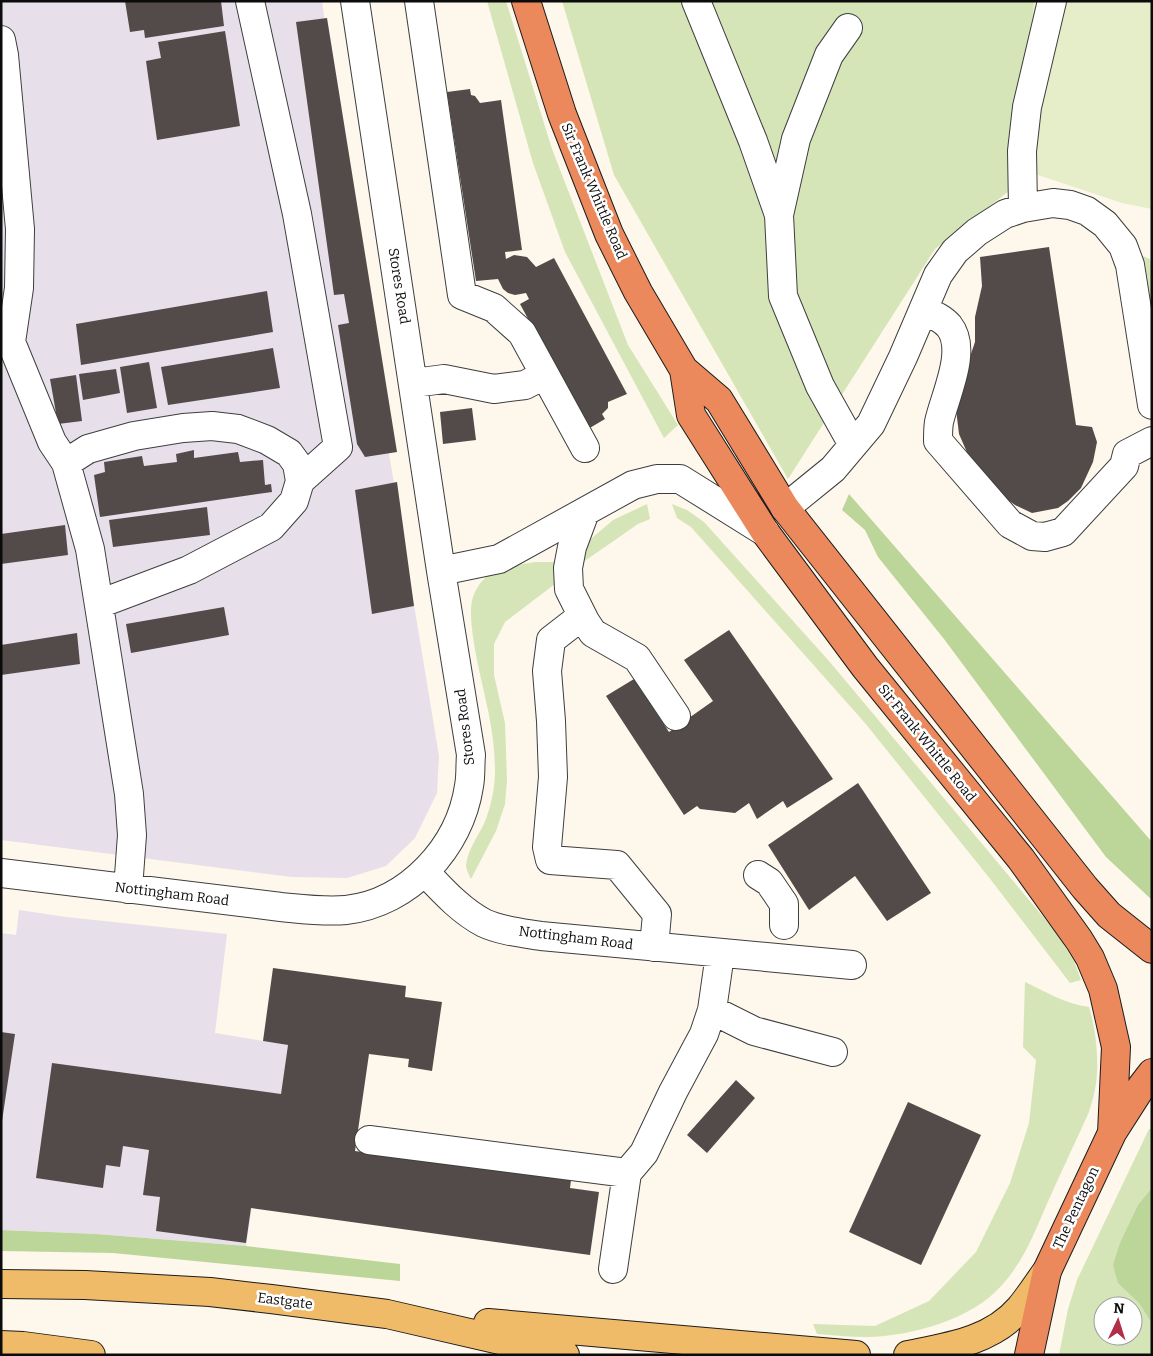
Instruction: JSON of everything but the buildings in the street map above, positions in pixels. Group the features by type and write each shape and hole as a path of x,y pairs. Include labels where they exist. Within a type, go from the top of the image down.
{"highway":[{"name":"Sir Frank Whittle Road","path":"526,1 562,114 609,234 638,292 684,370 719,400 785,508 1085,888 1109,915 1152,949"},
{"name":"Sir Frank Whittle Road","path":"684,370 691,415 765,532 865,667 1021,859 1090,958 1103,989 1116,1047 1112,1134"},
{"name":"The Pentagon","path":"1029,1355 1047,1270 1112,1134 1152,1073"}],"main road":[{"path":"908,1355 957,1345 978,1338 1000,1326 1019,1309 1047,1270"},
{"name":"Eastgate","path":"1,1284 85,1285 210,1292 387,1314 565,1355"},
{"path":"387,1314 856,1355"},
{"path":"1,1345 91,1355"}],"street":[{"path":"250,1 297,214 338,447 300,481"},
{"name":"Stores Road","path":"355,1 441,571 470,745 469,786 463,809 451,838 425,872"},
{"path":"419,1 462,295 494,308 522,334 585,448"},
{"path":"696,1 753,141 779,215"},
{"path":"1023,208 1022,151 1027,107 1052,1"},
{"path":"848,28 829,55 796,139 779,215 783,296 820,386 853,445"},
{"path":"1,40 20,229 19,288 6,338 52,442 66,463 90,549 129,794 132,835 128,889"},
{"path":"785,508 833,469 871,424 938,274 955,251 1005,214 1023,208 1053,203 1077,207 1096,216 1115,234 1123,246 1130,265 1152,405"},
{"path":"923,310 938,317 949,326 957,342 951,383 939,423 938,441 1010,524 1032,536 1045,537 1063,532 1124,466 1127,454 1152,441"},
{"path":"414,383 444,379 494,389 525,385 544,375"},
{"path":"66,463 88,448 134,436 183,428 212,426 238,429 267,440 289,453 297,464 300,481 294,501 271,527 188,570 99,604"},
{"path":"441,571 498,559 633,485 657,478 680,479 765,532"},
{"path":"585,512 572,547 567,581 569,589 582,616 593,632 637,658 676,716"},
{"path":"582,616 552,640 550,648 547,671 553,777 546,847 550,860 616,865 657,914 654,947"},
{"name":"Nottingham Road","path":"1,873 281,907 347,910 378,902 401,891 425,872 456,904 484,923 507,930 541,936 852,965"},
{"path":"758,875 769,882 784,904 784,925"},
{"path":"613,1269 627,1173 644,1153 708,1022 720,954"},
{"path":"708,1022 754,1031 833,1052"},
{"path":"708,1022 782,1048 798,1058 805,1066"},
{"path":"369,1140 627,1173"}],"shaded area":[{"path":"1,1 322,1 365,308 439,756 437,793 415,838 386,866 347,878 292,877 1,840"},
{"path":"19,910 66,917 227,934 215,1033 288,1045 281,1094 269,1093 246,1246 96,1234 1,1230 1,933 16,935"}],"green space":[{"path":"487,1 506,1 552,149 628,345 678,425 664,438 565,252 533,163"},
{"path":"562,1 1033,1 1032,173 935,249 788,479 614,175"},
{"path":"1033,1 1152,1 1152,209 1122,203 1032,173"},
{"path":"1138,254 1150,259 1152,268 1152,329"},
{"path":"849,494 1152,842 1152,900 1106,857 944,639 878,557 865,530 842,510"},
{"path":"647,504 650,519 638,524 576,567 586,543 613,520"},
{"path":"672,504 687,510 704,522 829,661 1055,931 1074,961 1081,980 1070,983 991,880 865,723 691,527 677,518"},
{"path":"535,562 564,562 564,577 505,622 494,644 494,675 505,723 507,780 505,804 496,831 471,879 466,867 467,858 489,811 494,788 495,771 491,725 471,621 473,597 483,580 490,574 506,567"},
{"path":"1025,982 1048,994 1089,1007 1095,1037 1097,1070 1095,1092 1089,1112 1022,1257 1002,1285 989,1297 958,1317 940,1324 884,1336 861,1337 817,1334 813,1324 875,1326 929,1301 976,1252 1010,1183 1029,1123 1036,1060 1023,1047"},
{"path":"1149,1129 1152,1129 1152,1355 1059,1355 1068,1309 1077,1280"},
{"path":"1152,1188 1152,1323 1143,1309 1143,1296 1132,1296 1118,1283 1113,1265 1120,1243 1138,1205"},
{"path":"1,1230 96,1234 246,1246 400,1264 400,1281 113,1253 1,1251"}]}
